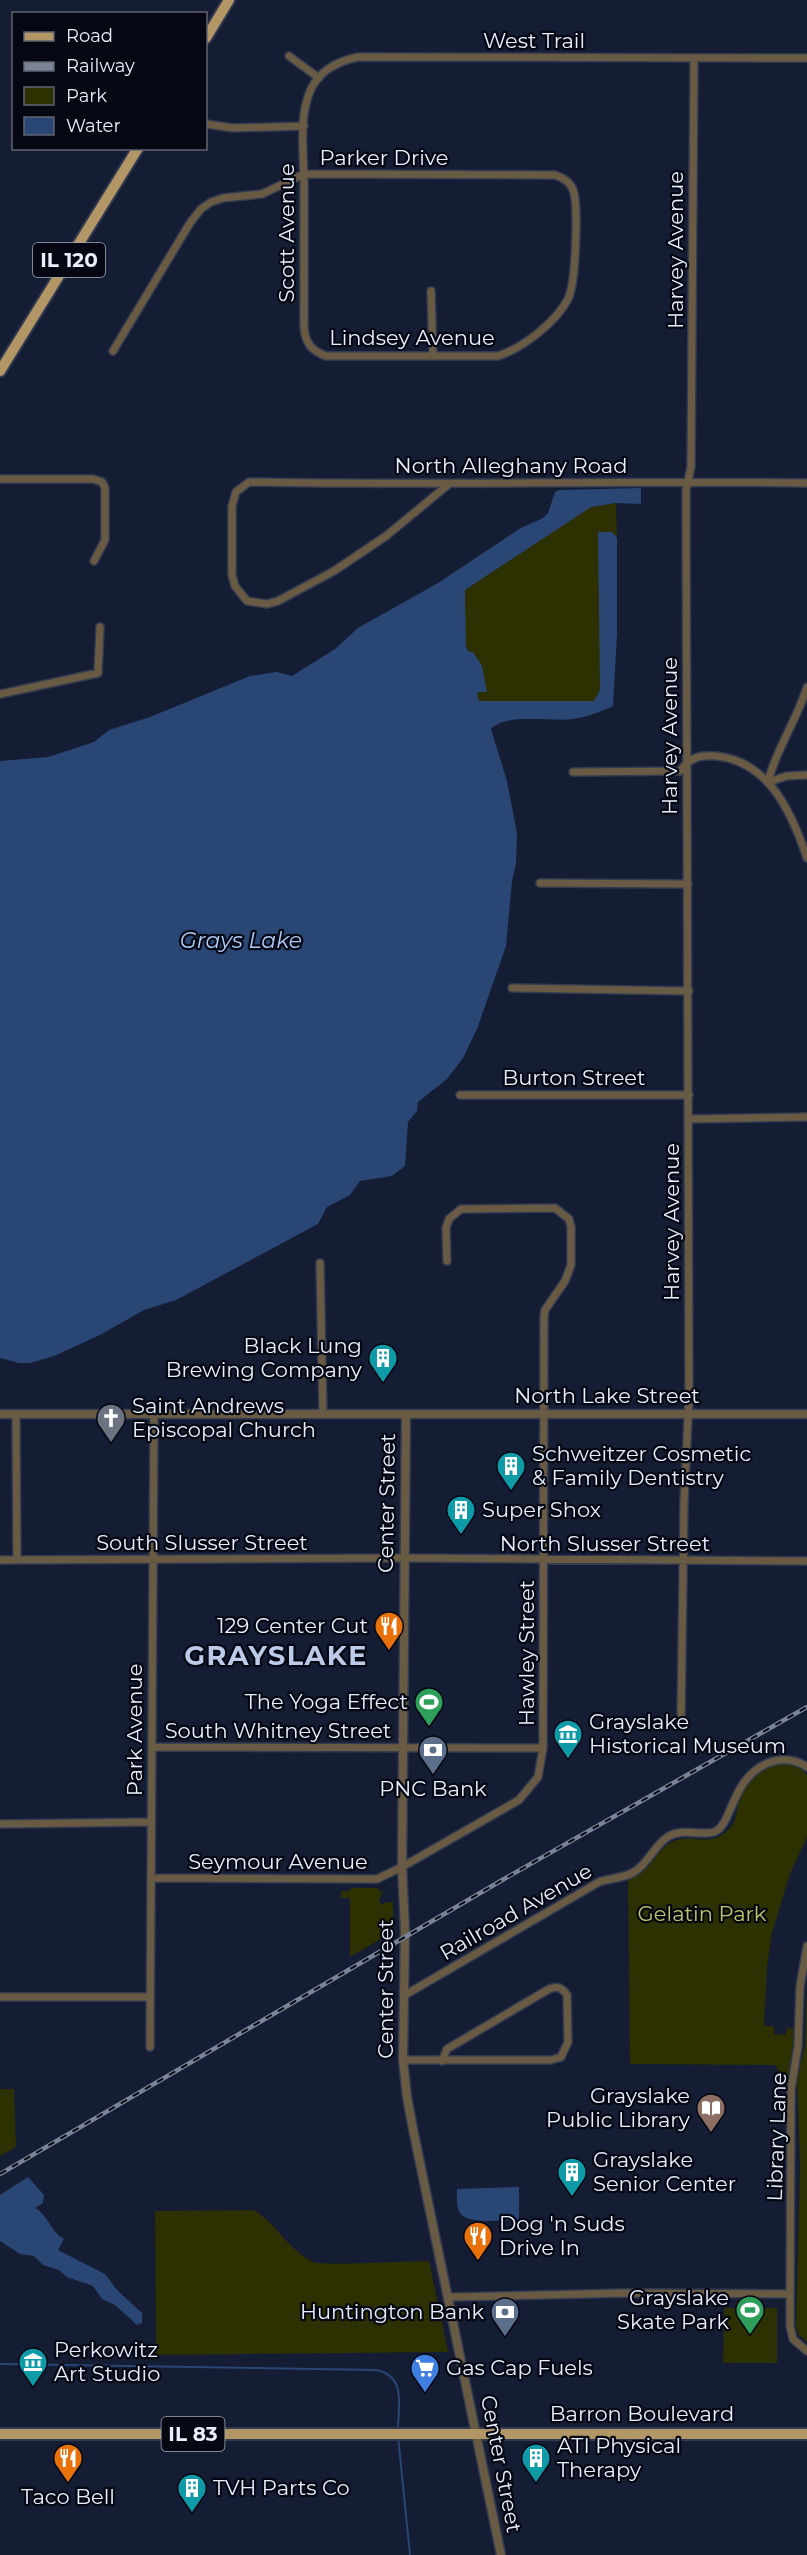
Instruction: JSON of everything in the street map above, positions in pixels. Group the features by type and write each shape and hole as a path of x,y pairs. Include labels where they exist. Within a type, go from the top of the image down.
{"main road":[{"path":"207,36 229,0"},
{"name":"IL 120","path":"0,371 137,150"},
{"name":"Barron Boulevard","path":"477,2434 807,2433"},
{"name":"IL 83","path":"0,2434 477,2434"}],"street":[{"path":"289,56 319,78"},
{"name":"West Trail","path":"303,126 306,101 312,86 337,63 358,57 807,58"},
{"name":"Harvey Avenue","path":"681,1720 686,1414 689,1398 686,490 691,467 694,58"},
{"path":"207,124 233,128 303,126"},
{"name":"Scott Avenue","path":"303,126 305,340"},
{"name":"Parker Drive","path":"113,351 186,229 201,209 223,198 262,194 304,174 555,175 561,177 571,186 575,199 573,284 570,295 561,309 523,346"},
{"path":"431,291 433,356"},
{"name":"Lindsey Avenue","path":"305,340 310,347 326,356 498,356 523,346"},
{"path":"0,479 93,478 102,482 105,488 105,540 94,561"},
{"name":"North Alleghany Road","path":"449,484 386,536 334,571 278,601 267,604 247,601 235,586 232,575 232,510 236,492 249,482 807,483"},
{"path":"0,694 98,673 100,627"},
{"path":"768,782 773,762 799,713 807,687"},
{"path":"573,772 680,771 696,756 728,758 744,763 768,782 786,809 807,858"},
{"path":"768,782 787,776 807,775"},
{"path":"540,883 688,884"},
{"path":"512,988 689,991"},
{"name":"Burton Street","path":"460,1095 689,1095"},
{"path":"689,1119 807,1117"},
{"name":"Hawley Street","path":"402,1868 519,1800 538,1777 543,1748 544,1317 545,1310 569,1272 571,1227 569,1219 565,1214 549,1207 461,1209 449,1219 446,1228 447,1261"},
{"path":"320,1263 323,1414"},
{"name":"North Lake Street","path":"0,1414 807,1414"},
{"path":"16,1414 17,1560"},
{"name":"Park Avenue","path":"150,2047 154,1414"},
{"name":"Center Street","path":"406,1414 403,1558 402,1868 405,1995 403,2060 414,2134 450,2297 501,2555"},
{"name":"South Slusser Street","path":"0,1560 403,1558"},
{"name":"North Slusser Street","path":"403,1558 543,1561 807,1561"},
{"name":"South Whitney Street","path":"152,1747 543,1748"},
{"name":"Railroad Avenue","path":"405,1995 599,1882 634,1873 658,1844 671,1835 714,1832 726,1823 736,1793 745,1779 757,1768 779,1758 807,1767"},
{"path":"0,1824 151,1822"},
{"name":"Seymour Avenue","path":"151,1878 377,1879 402,1868"},
{"name":"Library Lane","path":"807,1946 800,1987 798,2046 791,2090 790,2294 790,2326 793,2339 807,2351"},
{"path":"403,2060 442,2061 551,2060 561,2057 568,2042 568,1999 563,1989 556,1987 447,2049 442,2061"},
{"path":"0,1997 150,1997"},
{"path":"450,2297 627,2293 790,2294"}],"green space":[{"path":"616,503 617,538 616,535 600,690 595,701 479,702 476,697 479,692 465,643 465,590 577,514 591,507"},
{"name":"Gelatin Park","path":"781,1763 795,1766 807,1775 807,1837 790,1874 772,1933 767,1967 764,2026 774,2026 774,2034 786,2035 787,2028 795,2029 788,2084 775,2065 630,2064 628,1879 641,1872 667,1845 674,1841 688,1838 713,1839 727,1831 734,1822 739,1797 744,1787 752,1777"},
{"path":"352,1888 378,1888 379,1892 383,1890 379,1901 383,1905 386,1902 393,1902 393,1932 350,1957 350,1898 341,1898 341,1891 348,1891"},
{"path":"807,1981 807,2342 798,2334 796,2325 800,2164 797,2079 805,2045"},
{"path":"0,2089 14,2089 16,2147 0,2156"},
{"path":"254,2210 297,2251 313,2262 429,2261 448,2352 156,2355 155,2211"},
{"name":"Grayslake Skate Park","path":"724,2308 777,2308 777,2363 723,2363"}],"water":[{"name":"Grays Lake","path":"641,488 641,504 616,503 591,507 465,590 466,647 469,652 473,652 482,666 487,692 477,694 479,701 594,701 600,690 598,532 612,532 617,538 617,633 613,706 578,718 506,721 491,729 507,781 517,833 516,864 512,881 506,946 477,1029 463,1058 447,1079 418,1102 417,1111 408,1122 405,1166 392,1176 360,1181 350,1195 327,1207 318,1224 176,1300 144,1310 100,1335 54,1356 30,1363 19,1363 0,1358 0,761 48,757 94,742 109,730 150,717 250,676 276,672 292,676 335,649 358,628 438,583 521,528 543,518 548,513 555,492 559,490"},
{"path":"28,2177 44,2195 43,2203 35,2208 64,2239 58,2250 105,2274 117,2290 142,2313 142,2323 137,2325 115,2305 102,2299 93,2286 67,2277 59,2270 43,2265 34,2256 20,2254 0,2241 0,2195"},
{"path":"519,2187 519,2220 474,2220 460,2213 457,2189"}],"waterway":[{"path":"0,2364 376,2370 386,2373 397,2385 399,2393 398,2430"},
{"path":"398,2436 410,2555"}],"railway":[{"path":"0,2174 504,1879 807,1707"}],"place":[{"name":"Black Lung Brewing Company","path":"383,1384"},
{"name":"Saint Andrews Episcopal Church","path":"111,1444"},
{"name":"Schweitzer Cosmetic & Family Dentistry","path":"511,1492"},
{"name":"Super Shox","path":"461,1536"},
{"name":"129 Center Cut","path":"389,1652"},
{"name":"The Yoga Effect","path":"429,1728"},
{"name":"Grayslake Historical Museum","path":"568,1760"},
{"name":"PNC Bank","path":"433,1776"},
{"name":"Grayslake Public Library","path":"711,2134"},
{"name":"Grayslake Senior Center","path":"572,2198"},
{"name":"Dog 'n Suds Drive In","path":"478,2262"},
{"name":"Grayslake Skate Park","path":"750,2336"},
{"name":"Huntington Bank","path":"505,2338"},
{"name":"Perkowitz Art Studio","path":"33,2388"},
{"name":"Gas Cap Fuels","path":"425,2394"},
{"name":"Taco Bell","path":"68,2484"},
{"name":"ATI Physical Therapy","path":"536,2484"},
{"name":"TVH Parts Co","path":"192,2514"}],"district":[{"name":"GRAYSLAKE","path":"276,1656"}]}
